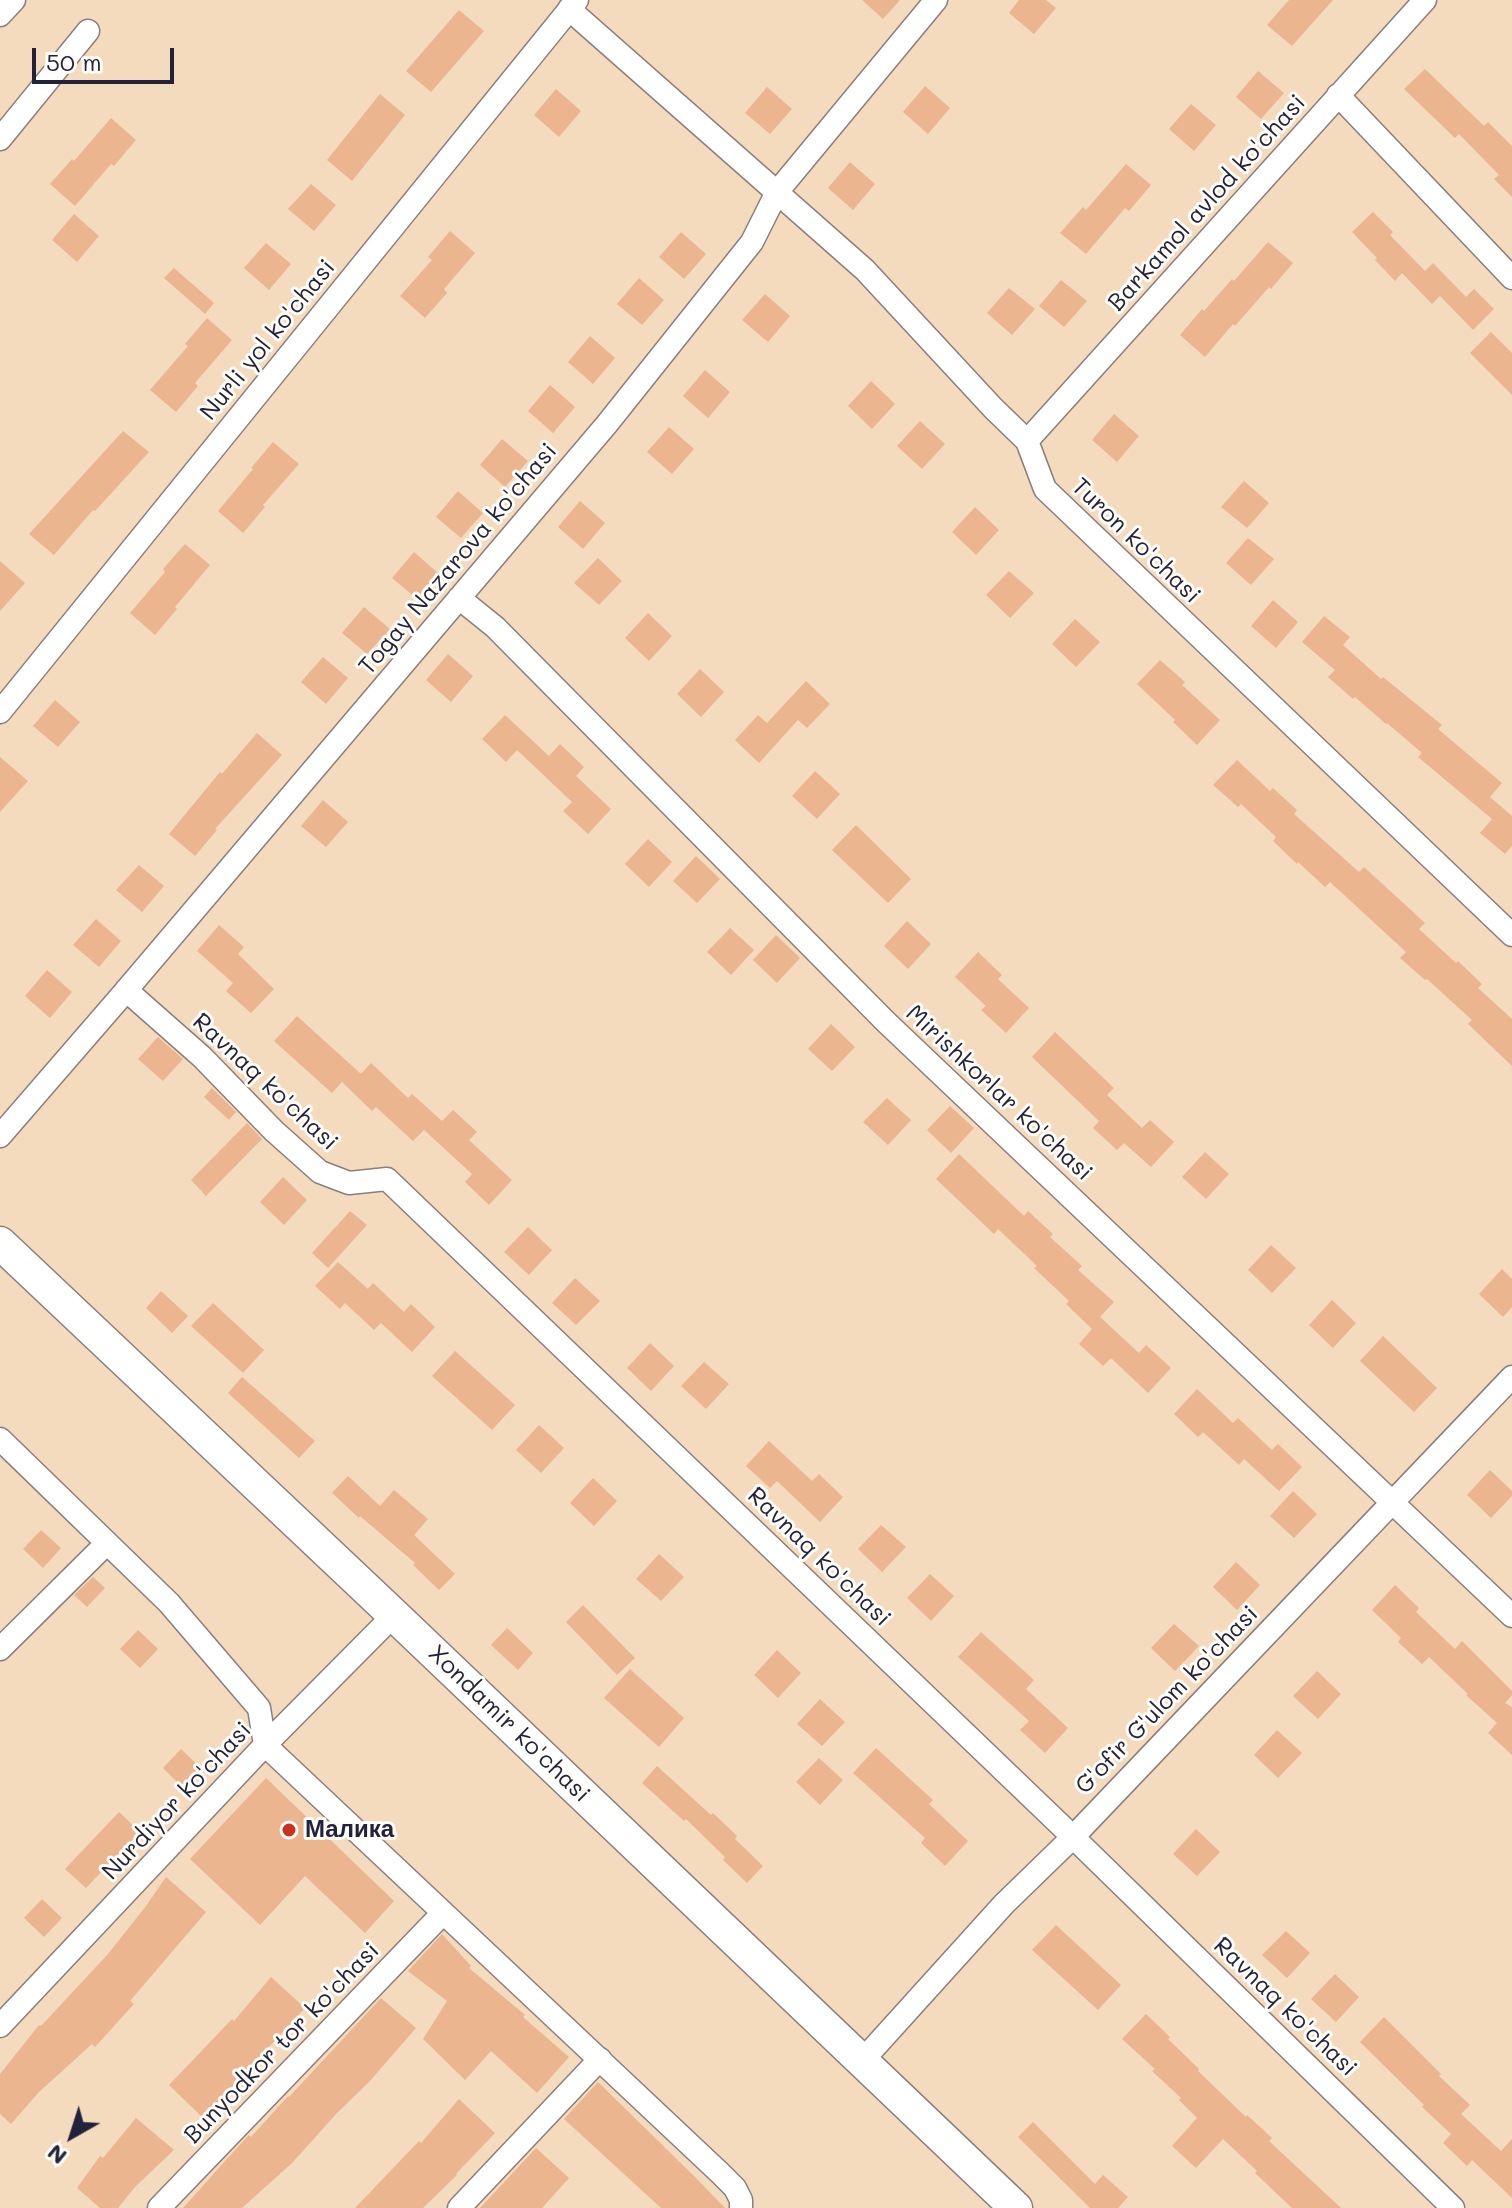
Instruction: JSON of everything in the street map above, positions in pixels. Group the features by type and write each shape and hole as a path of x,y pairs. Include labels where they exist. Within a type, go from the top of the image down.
{"main road":[{"name":"Xondamir ko'chasi","path":"0,1243 1016,2208"}],"street":[{"path":"0,15 14,0"},
{"name":"Togay Nazarova ko'chasi","path":"0,1136 607,424 752,242 777,192 936,0"},
{"name":"Barkamol avlod ko'chasi","path":"1027,441 1425,0"},
{"name":"Turon ko'chasi","path":"573,4 865,270 1027,441 1045,489 1512,935"},
{"name":"Nurli yol ko'chasi","path":"0,712 573,4"},
{"path":"0,139 88,31"},
{"path":"1338,95 1512,278"},
{"name":"Mirishkorlar ko'chasi","path":"459,598 495,627 886,1022 1512,1616"},
{"name":"Ravnaq ko'chasi","path":"126,990 202,1057 274,1131 320,1172 349,1183 387,1179 1073,1837 1453,2208"},
{"name":"G'ofir G'ulom ko'chasi","path":"862,2061 1004,1904 1073,1837 1512,1377"},
{"path":"0,1439 169,1603 259,1708 265,1745 735,2188 741,2208"},
{"path":"0,1649 107,1543"},
{"name":"Nurdiyor ko'chasi","path":"0,2026 265,1745 394,1615"},
{"name":"Bunyodkor tor ko'chasi","path":"159,2208 443,1913"},
{"path":"459,2208 600,2059"}],"building":[{"path":"862,0 900,0 883,19"},
{"path":"1019,0 1046,0 1056,8 1034,34 1009,13"},
{"path":"1289,0 1333,0 1292,46 1267,25"},
{"path":"459,10 484,31 431,92 406,71"},
{"path":"1425,69 1484,126 1488,122 1512,146 1512,197 1494,179 1499,175 1459,134 1455,138 1404,89"},
{"path":"1258,71 1284,93 1261,119 1236,97"},
{"path":"925,86 950,108 928,134 903,112"},
{"path":"767,87 792,109 770,134 745,113"},
{"path":"556,89 581,111 559,137 534,115"},
{"path":"380,94 405,115 352,181 327,160"},
{"path":"1191,104 1216,125 1194,151 1169,129"},
{"path":"111,118 136,140 75,206 50,184"},
{"path":"850,162 875,184 853,210 828,188"},
{"path":"1126,164 1151,185 1129,211 1125,208 1086,254 1060,233 1083,207 1086,210"},
{"path":"311,184 336,205 314,231 288,209"},
{"path":"1373,212 1393,232 1390,235 1425,271 1433,263 1466,297 1474,289 1494,309 1473,330 1440,296 1432,304 1402,273 1395,281 1352,232"},
{"path":"74,214 99,236 77,262 52,240"},
{"path":"450,231 475,253 444,289 447,293 425,318 400,296 432,260 428,257"},
{"path":"681,232 706,254 684,279 659,257"},
{"path":"1268,242 1293,263 1205,357 1180,335"},
{"path":"266,243 291,264 269,290 244,268"},
{"path":"174,268 214,303 205,314 164,278"},
{"path":"639,278 664,300 642,325 617,304"},
{"path":"1061,280 1087,301 1064,327 1039,306"},
{"path":"1009,288 1035,309 1012,335 987,313"},
{"path":"765,294 790,316 768,342 742,320"},
{"path":"207,318 232,340 195,383 198,386 176,412 150,390 188,346 185,344"},
{"path":"1491,332 1512,353 1512,395 1470,353"},
{"path":"590,336 615,358 593,384 568,362"},
{"path":"705,370 730,392 708,418 683,396"},
{"path":"871,381 895,404 872,429 848,406"},
{"path":"550,385 575,407 553,433 528,411"},
{"path":"1114,414 1139,436 1117,462 1092,440"},
{"path":"920,421 945,444 922,469 897,446"},
{"path":"669,427 694,449 672,474 647,452"},
{"path":"123,431 149,452 54,555 29,534"},
{"path":"502,439 528,461 505,487 480,465"},
{"path":"273,442 299,464 243,533 218,511"},
{"path":"1244,481 1269,503 1247,528 1221,507"},
{"path":"458,491 483,513 461,538 436,517"},
{"path":"580,501 605,523 583,549 558,527"},
{"path":"975,507 999,530 976,555 952,532"},
{"path":"1248,538 1274,559 1251,585 1226,563"},
{"path":"185,544 210,565 155,635 130,613"},
{"path":"414,552 439,574 417,599 392,578"},
{"path":"598,558 622,581 599,605 574,583"},
{"path":"0,561 25,583 0,611"},
{"path":"1009,571 1034,593 1010,618 986,595"},
{"path":"1273,600 1298,622 1276,648 1251,626"},
{"path":"364,607 390,629 367,654 342,633"},
{"path":"648,613 672,636 649,661 625,638"},
{"path":"1324,616 1350,637 1343,645 1381,679 1383,677 1442,725 1438,729 1502,783 1490,797 1512,816 1512,846 1505,854 1480,833 1492,819 1418,757 1422,753 1328,677 1335,670 1302,642"},
{"path":"1075,619 1100,642 1076,667 1052,644"},
{"path":"448,654 473,676 451,702 426,680"},
{"path":"323,657 348,678 326,704 301,682"},
{"path":"1160,660 1220,720 1197,745 1137,684"},
{"path":"700,669 724,692 701,717 677,694"},
{"path":"806,681 830,704 807,728 798,720 759,763 735,740 758,715 767,723"},
{"path":"55,700 80,722 58,747 33,726"},
{"path":"505,715 549,756 560,744 584,767 576,776 611,809 588,834 563,811 572,802 517,750 506,762 482,739"},
{"path":"257,733 282,755 215,829 195,856 169,834"},
{"path":"0,757 28,781 0,812"},
{"path":"1237,760 1270,791 1273,788 1297,810 1294,814 1359,872 1364,867 1425,923 1419,929 1482,984 1478,988 1512,1019 1512,1066 1468,1024 1472,1020 1400,958 1406,952 1330,882 1325,887 1297,864 1273,841 1276,837 1241,804 1238,807 1213,785"},
{"path":"815,771 840,794 817,819 792,796"},
{"path":"323,800 348,822 326,847 301,826"},
{"path":"856,825 911,879 888,903 832,850"},
{"path":"648,839 672,862 649,887 625,864"},
{"path":"696,856 720,879 697,903 673,881"},
{"path":"139,865 164,886 142,912 116,890"},
{"path":"96,919 121,941 99,967 73,945"},
{"path":"907,921 931,944 908,969 884,946"},
{"path":"219,925 244,947 238,954 274,989 251,1013 226,991 233,983 197,951"},
{"path":"730,928 754,950 731,975 707,952"},
{"path":"776,935 800,958 777,983 753,960"},
{"path":"978,952 1002,975 998,979 1029,1008 1006,1033 981,1010 986,1006 955,977"},
{"path":"47,970 72,992 50,1018 25,996"},
{"path":"297,1016 361,1074 371,1063 408,1098 412,1094 442,1121 453,1110 477,1132 469,1140 512,1180 489,1205 465,1182 472,1174 424,1130 413,1141 376,1107 372,1111 342,1082 332,1093 274,1041"},
{"path":"831,1024 855,1047 832,1071 808,1049"},
{"path":"1055,1032 1114,1088 1107,1095 1142,1128 1150,1120 1174,1142 1151,1167 1124,1143 1117,1150 1093,1128 1099,1121 1032,1057"},
{"path":"158,1037 183,1059 163,1081 138,1059"},
{"path":"212,1088 236,1112 229,1120 204,1097"},
{"path":"887,1098 911,1120 888,1145 863,1122"},
{"path":"950,1106 974,1128 951,1153 927,1130"},
{"path":"247,1123 262,1139 206,1196 191,1180"},
{"path":"1205,1152 1229,1174 1206,1199 1182,1177"},
{"path":"959,1154 1024,1216 1028,1211 1053,1234 1050,1237 1082,1266 1078,1270 1114,1302 1100,1317 1139,1353 1146,1345 1171,1368 1148,1393 1111,1358 1103,1366 1079,1344 1092,1329 1066,1304 1069,1301 998,1229 994,1234 936,1179"},
{"path":"283,1177 307,1200 284,1225 260,1202"},
{"path":"350,1211 367,1225 328,1268 312,1253"},
{"path":"528,1227 552,1250 529,1275 504,1252"},
{"path":"1271,1245 1296,1268 1272,1293 1248,1270"},
{"path":"338,1262 368,1289 373,1283 404,1312 411,1304 435,1327 412,1352 381,1323 374,1330 345,1303 340,1309 315,1286"},
{"path":"1502,1269 1512,1279 1512,1307 1503,1317 1479,1294"},
{"path":"575,1278 600,1301 576,1325 552,1303"},
{"path":"161,1291 188,1316 172,1333 146,1308"},
{"path":"1332,1300 1356,1323 1333,1348 1309,1325"},
{"path":"213,1303 264,1350 243,1373 191,1326"},
{"path":"1383,1336 1437,1388 1414,1412 1360,1361"},
{"path":"650,1343 674,1366 651,1391 627,1368"},
{"path":"455,1351 515,1405 492,1430 432,1376"},
{"path":"704,1362 729,1384 706,1409 681,1386"},
{"path":"242,1377 315,1441 299,1458 228,1393"},
{"path":"1197,1389 1233,1423 1238,1418 1272,1450 1278,1444 1302,1467 1279,1491 1244,1459 1239,1465 1203,1432 1198,1437 1174,1414"},
{"path":"539,1425 564,1448 541,1473 516,1450"},
{"path":"769,1441 812,1481 819,1474 843,1497 820,1522 777,1481 770,1488 746,1466"},
{"path":"1490,1470 1512,1491 1512,1496 1491,1518 1467,1495"},
{"path":"348,1476 380,1506 394,1490 428,1519 414,1535 455,1574 439,1590 413,1565 415,1563 332,1493"},
{"path":"593,1478 617,1501 594,1526 570,1503"},
{"path":"1293,1491 1317,1514 1294,1538 1270,1516"},
{"path":"881,1525 906,1547 882,1572 858,1549"},
{"path":"41,1530 61,1548 43,1568 23,1549"},
{"path":"659,1554 684,1577 661,1601 636,1579"},
{"path":"1236,1562 1260,1585 1237,1610 1213,1587"},
{"path":"930,1574 954,1596 931,1621 907,1598"},
{"path":"93,1577 105,1588 87,1607 74,1595"},
{"path":"1395,1585 1419,1608 1416,1612 1455,1649 1462,1641 1512,1691 1505,1703 1512,1707 1512,1755 1488,1733 1497,1723 1429,1657 1422,1664 1398,1642 1401,1638 1372,1610"},
{"path":"583,1605 635,1658 617,1675 566,1622"},
{"path":"1174,1624 1199,1646 1175,1671 1151,1648"},
{"path":"507,1628 533,1653 518,1670 491,1645"},
{"path":"138,1630 158,1649 140,1668 120,1649"},
{"path":"981,1632 1034,1680 1026,1689 1068,1728 1045,1753 1020,1730 1029,1721 958,1657"},
{"path":"777,1650 801,1673 778,1698 754,1675"},
{"path":"630,1669 684,1718 659,1747 604,1698"},
{"path":"1317,1671 1341,1694 1318,1719 1293,1696"},
{"path":"820,1699 845,1722 822,1746 797,1724"},
{"path":"1277,1730 1302,1753 1278,1778 1254,1755"},
{"path":"876,1748 933,1800 929,1804 968,1841 945,1866 921,1843 925,1838 853,1773"},
{"path":"181,1749 201,1768 183,1788 163,1768"},
{"path":"819,1758 843,1780 820,1805 796,1782"},
{"path":"657,1766 711,1815 713,1813 763,1866 747,1883 686,1819 684,1821 642,1783"},
{"path":"266,1778 394,1901 365,1933 305,1876 260,1925 190,1859"},
{"path":"119,1812 140,1832 86,1888 65,1869"},
{"path":"1196,1829 1220,1852 1197,1876 1173,1854"},
{"path":"166,1877 206,1912 130,2001 134,2004 95,2047 92,2044 39,2092 11,2124 0,2114 0,2074 39,2025 108,1954"},
{"path":"42,1899 62,1918 44,1937 24,1918"},
{"path":"1056,1925 1121,1985 1098,2010 1032,1950"},
{"path":"1286,1931 1310,1953 1287,1978 1262,1955"},
{"path":"442,1934 471,1966 469,1968 569,2057 537,2093 491,2051 465,2080 423,2039 447,2001 408,1971"},
{"path":"1335,1974 1359,1997 1336,2022 1311,1999"},
{"path":"271,1977 305,2008 203,2118 169,2085 232,2019 234,2021"},
{"path":"381,1998 416,2028 369,2082 292,2163 242,2208 183,2208 249,2135 251,2137"},
{"path":"1146,2014 1198,2071 1272,2138 1269,2141 1341,2208 1292,2208 1223,2139 1196,2168 1172,2146 1197,2118 1152,2071 1155,2069 1122,2039"},
{"path":"1384,2017 1470,2105 1461,2114 1501,2151 1512,2139 1512,2198 1472,2160 1467,2166 1443,2143 1451,2134 1360,2042"},
{"path":"598,2082 725,2208 661,2208 564,2119"},
{"path":"459,2099 495,2133 457,2175 423,2208 355,2208 419,2141 421,2143"},
{"path":"136,2118 174,2150 118,2208 100,2208 77,2188 100,2156 103,2158"},
{"path":"1033,2122 1095,2184 1103,2175 1128,2197 1118,2208 1090,2208 1018,2137"},
{"path":"536,2148 569,2178 542,2208 480,2208"}],"place":[{"name":"Малика","path":"289,1830"}]}
